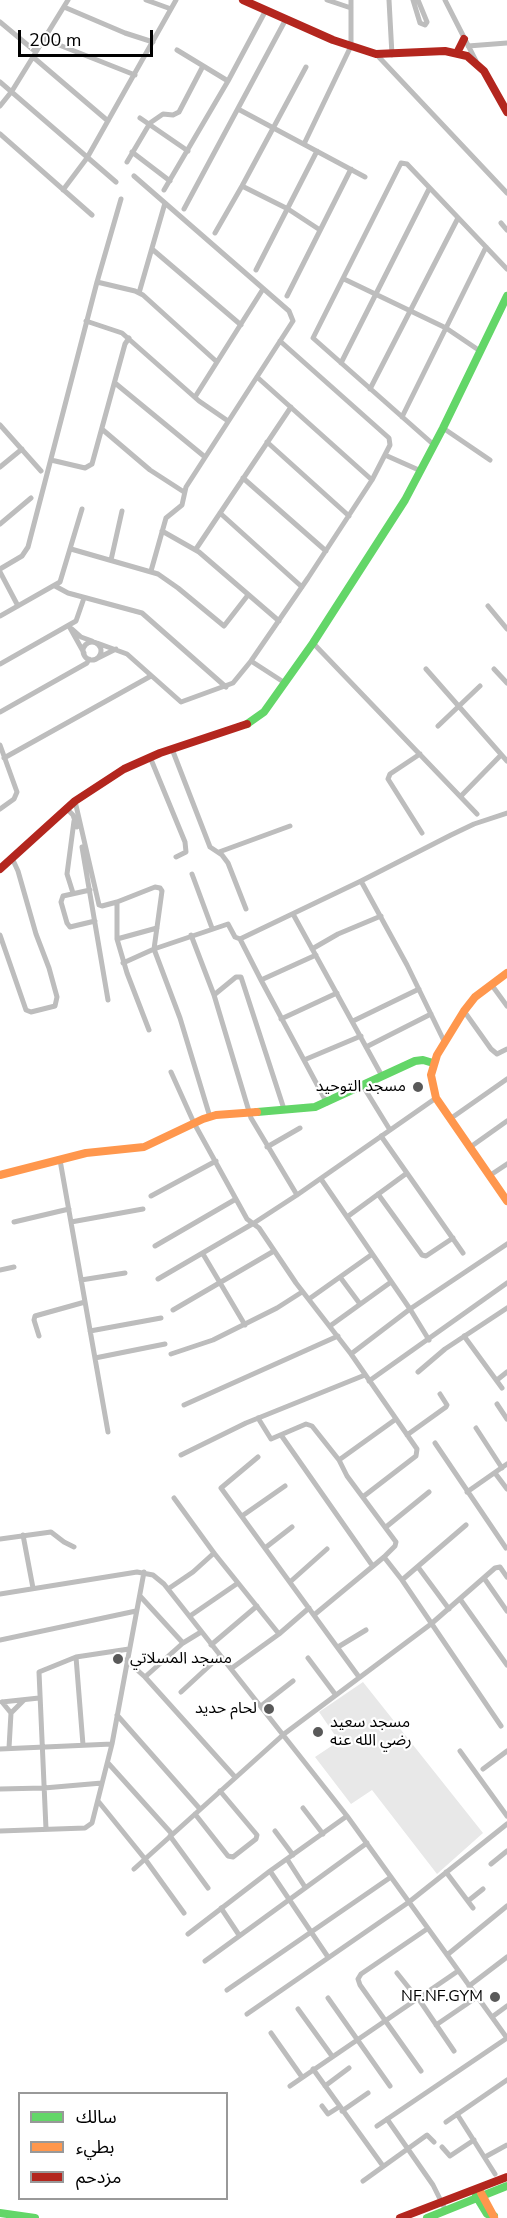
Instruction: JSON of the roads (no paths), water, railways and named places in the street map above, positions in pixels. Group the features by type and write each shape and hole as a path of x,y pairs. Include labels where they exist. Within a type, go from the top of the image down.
{"street":[{"path":"0,106 12,91 68,0"},
{"path":"146,0 171,9"},
{"path":"63,189 87,158 176,0"},
{"path":"243,0 351,46 376,54 457,52 477,63"},
{"path":"327,0 351,8"},
{"path":"304,144 351,46 351,0"},
{"path":"389,0 392,55"},
{"path":"413,0 420,23 425,25 428,22 418,0"},
{"path":"445,0 477,63 507,112"},
{"path":"64,7 125,33 153,42"},
{"path":"164,190 228,81 266,10"},
{"path":"183,209 286,19"},
{"path":"0,22 108,121"},
{"path":"44,39 135,75"},
{"path":"457,52 466,42 507,43"},
{"path":"177,50 228,81"},
{"path":"376,54 507,193"},
{"path":"127,162 148,124 163,114 173,115 179,112 203,66"},
{"path":"215,233 306,67"},
{"path":"0,82 116,182"},
{"path":"238,109 365,177"},
{"path":"140,118 188,151"},
{"path":"0,134 92,215"},
{"path":"256,270 316,151"},
{"path":"132,152 170,181"},
{"path":"434,445 313,338 399,165 404,162 507,269"},
{"path":"286,296 351,169"},
{"path":"134,176 289,311 292,318 292,323 184,492 182,505 168,516 151,571"},
{"path":"242,186 288,209 320,230"},
{"path":"341,363 429,189"},
{"path":"18,606 0,571 27,549 86,321 122,200"},
{"path":"139,293 165,203"},
{"path":"370,389 458,219"},
{"path":"501,223 507,230"},
{"path":"402,417 486,247"},
{"path":"152,249 241,325"},
{"path":"344,279 446,328 480,351"},
{"path":"97,282 139,293 218,362"},
{"path":"195,397 263,290"},
{"path":"0,868 66,808 123,769 150,757 253,721 264,712 313,643 395,518 506,301"},
{"path":"86,321 116,329 129,338 195,397 228,421"},
{"path":"51,460 85,468 94,462 125,344 129,338"},
{"path":"69,626 81,638 127,654 182,702 233,683 251,661 349,516 372,480 390,445 388,438 280,341"},
{"path":"257,377 372,480"},
{"path":"115,383 205,457"},
{"path":"196,549 291,407"},
{"path":"0,425 41,471"},
{"path":"443,428 490,460"},
{"path":"103,430 150,470 184,492"},
{"path":"267,442 349,516"},
{"path":"0,467 21,449"},
{"path":"385,455 421,471"},
{"path":"243,478 326,551"},
{"path":"0,524 31,498"},
{"path":"0,616 55,586 62,579 82,509"},
{"path":"111,560 122,511"},
{"path":"220,513 302,587"},
{"path":"162,531 196,549 279,621"},
{"path":"71,549 151,571 178,588 224,627 248,595"},
{"path":"55,586 63,592 136,611 147,617 226,687"},
{"path":"0,664 78,619 84,598"},
{"path":"488,606 507,629"},
{"path":"69,626 89,659"},
{"path":"84,653 85,645 95,642"},
{"path":"95,642 101,651 97,658"},
{"path":"313,643 477,814"},
{"path":"0,712 87,663 89,659 97,658 116,649"},
{"path":"251,661 285,683"},
{"path":"426,669 507,762"},
{"path":"494,669 507,683"},
{"path":"4,758 150,676"},
{"path":"438,726 480,686"},
{"path":"0,745 17,792 14,799 0,809"},
{"path":"172,749 210,847 219,852 228,863 246,909"},
{"path":"420,753 390,774 388,779 422,833"},
{"path":"461,796 501,755"},
{"path":"150,757 185,842 186,852 176,857"},
{"path":"75,801 99,905 117,902 155,887 162,891 154,949 180,1018 210,1117"},
{"path":"66,808 75,818 80,834 108,1000"},
{"path":"240,939 474,824 507,813"},
{"path":"73,893 67,874 75,818"},
{"path":"219,852 290,826"},
{"path":"0,935 26,1010 31,1012 54,1006 57,997 49,968 12,858"},
{"path":"192,874 212,928"},
{"path":"361,881 444,1041"},
{"path":"90,890 63,896 62,899 70,927 95,921"},
{"path":"117,902 117,939 123,963 149,1030"},
{"path":"292,914 382,1076"},
{"path":"261,980 314,952 338,934 381,916"},
{"path":"123,963 154,949 228,924 235,937 240,939 304,1060 323,1104"},
{"path":"117,939 157,928"},
{"path":"191,936 214,995 252,1121 297,1195"},
{"path":"507,973 475,997 464,1011 444,1041 433,1063 431,1075 435,1098 507,1201"},
{"path":"214,995 236,977 241,977 283,1106"},
{"path":"491,984 507,1006"},
{"path":"353,1021 419,989"},
{"path":"281,1019 337,993"},
{"path":"464,1011 496,1054 507,1049"},
{"path":"366,1047 431,1014"},
{"path":"304,1060 361,1036"},
{"path":"249,1111 313,1107 415,1061 423,1060 433,1063"},
{"path":"171,1072 194,1123 247,1219 254,1223 302,1292 338,1336 417,1449 416,1456 364,1496"},
{"path":"450,1119 507,1079"},
{"path":"363,1086 390,1130"},
{"path":"158,1279 203,1254 297,1195 435,1098"},
{"path":"0,1174 93,1152 144,1147 210,1117 283,1106 323,1104"},
{"path":"469,1148 505,1123 507,1131"},
{"path":"267,1147 300,1128"},
{"path":"381,1136 463,1253"},
{"path":"60,1160 108,1432"},
{"path":"151,1196 216,1161"},
{"path":"489,1176 507,1164"},
{"path":"347,1217 407,1173"},
{"path":"321,1179 429,1340"},
{"path":"378,1194 422,1255 426,1256 453,1238"},
{"path":"155,1246 236,1198"},
{"path":"14,1222 69,1209"},
{"path":"71,1222 143,1209"},
{"path":"351,1354 410,1309 507,1244"},
{"path":"173,1310 274,1251"},
{"path":"203,1254 245,1325"},
{"path":"309,1299 372,1255"},
{"path":"0,1270 14,1267"},
{"path":"81,1280 125,1273"},
{"path":"340,1277 360,1304"},
{"path":"330,1326 391,1282"},
{"path":"369,1381 507,1283"},
{"path":"171,1354 213,1340 245,1325 302,1292"},
{"path":"39,1336 35,1316 85,1302"},
{"path":"418,1372 445,1349 507,1308"},
{"path":"90,1331 161,1318"},
{"path":"184,1405 338,1336"},
{"path":"464,1336 502,1388"},
{"path":"95,1358 165,1344"},
{"path":"496,1380 507,1372"},
{"path":"181,1455 258,1418 365,1375"},
{"path":"407,1435 446,1407 440,1394"},
{"path":"497,1404 507,1419"},
{"path":"258,1418 271,1439 306,1424 312,1426 339,1460 347,1476 396,1542 384,1557 314,1615"},
{"path":"339,1460 396,1419"},
{"path":"467,1492 505,1466 476,1428"},
{"path":"281,1435 372,1565"},
{"path":"435,1443 506,1548"},
{"path":"258,1457 221,1488 359,1677"},
{"path":"495,1473 507,1489"},
{"path":"242,1516 285,1486"},
{"path":"386,1527 429,1492"},
{"path":"174,1498 214,1553 279,1634"},
{"path":"402,1580 466,1525"},
{"path":"265,1548 292,1527"},
{"path":"0,1539 51,1532 74,1547"},
{"path":"23,1535 33,1588"},
{"path":"290,1582 327,1549"},
{"path":"168,1589 193,1572 214,1553"},
{"path":"384,1557 501,1726"},
{"path":"418,1567 449,1609"},
{"path":"134,1869 284,1734 335,1694 431,1624 498,1567 507,1577"},
{"path":"0,1831 90,1826 108,1763 144,1572"},
{"path":"0,1594 144,1572 153,1575 168,1589 211,1645 232,1668 347,1816 507,2038 377,2126"},
{"path":"484,1578 507,1611"},
{"path":"190,1617 238,1583"},
{"path":"140,1596 183,1643"},
{"path":"460,1599 506,1660"},
{"path":"211,1645 257,1606"},
{"path":"232,1668 279,1634 309,1608"},
{"path":"0,1640 136,1611"},
{"path":"338,1647 366,1630"},
{"path":"145,1677 183,1643 201,1632"},
{"path":"46,1829 39,1672 76,1657 129,1649"},
{"path":"181,1692 220,1656"},
{"path":"76,1657 83,1745"},
{"path":"308,1658 335,1694"},
{"path":"126,1660 145,1677 235,1777"},
{"path":"261,1706 293,1681"},
{"path":"1,1702 39,1698"},
{"path":"9,1748 11,1713 24,1700"},
{"path":"1,1702 11,1713"},
{"path":"117,1715 200,1809"},
{"path":"0,1749 112,1744"},
{"path":"460,1751 507,1816"},
{"path":"483,1769 507,1751"},
{"path":"108,1763 171,1835 208,1888"},
{"path":"0,1789 102,1783"},
{"path":"195,1814 228,1856 233,1857 256,1839 257,1835 220,1791"},
{"path":"98,1801 145,1859 184,1913"},
{"path":"303,1808 323,1834"},
{"path":"188,1934 347,1816"},
{"path":"247,2014 409,1902 507,1824"},
{"path":"275,1831 292,1855"},
{"path":"205,1961 367,1843"},
{"path":"492,1864 507,1851"},
{"path":"287,1859 305,1887"},
{"path":"270,1871 328,1957"},
{"path":"446,1872 473,1908"},
{"path":"227,1990 391,1877"},
{"path":"468,1901 483,1888"},
{"path":"447,1955 507,1906"},
{"path":"221,1908 239,1935"},
{"path":"421,2071 360,1985 359,1976 427,1929"},
{"path":"469,1986 507,1956"},
{"path":"290,2085 458,1971"},
{"path":"397,1973 454,2051"},
{"path":"436,2025 477,1997"},
{"path":"328,1998 390,2086"},
{"path":"492,2017 507,2006"},
{"path":"298,2009 332,2056"},
{"path":"271,2033 302,2077"},
{"path":"325,2086 349,2068"},
{"path":"313,2069 338,2108 383,2166"},
{"path":"446,2122 507,2080"},
{"path":"323,2108 329,2114 368,2093"},
{"path":"457,2114 495,2174"},
{"path":"387,2119 408,2148 446,2211"},
{"path":"363,2181 427,2135 434,2142"},
{"path":"442,2147 450,2156 474,2140"},
{"path":"485,2157 507,2145"},
{"path":"427,2218 468,2202 507,2177"},
{"path":"400,2218 442,2203 507,2186"},
{"path":"480,2193 494,2217"},
{"path":"480,2193 487,2208"},
{"path":"468,2202 487,2208"},
{"path":"0,2213 35,2218"}],"place":[{"name":"مسجد التوحيد","path":"418,1087"},
{"name":"مسجد المسلاتي","path":"118,1659"},
{"name":"لحام حديد","path":"269,1709"},
{"name":"مسجد سعيد رضي الله عنه","path":"318,1732"},
{"name":"NF.NF.GYM","path":"495,1997"}]}
